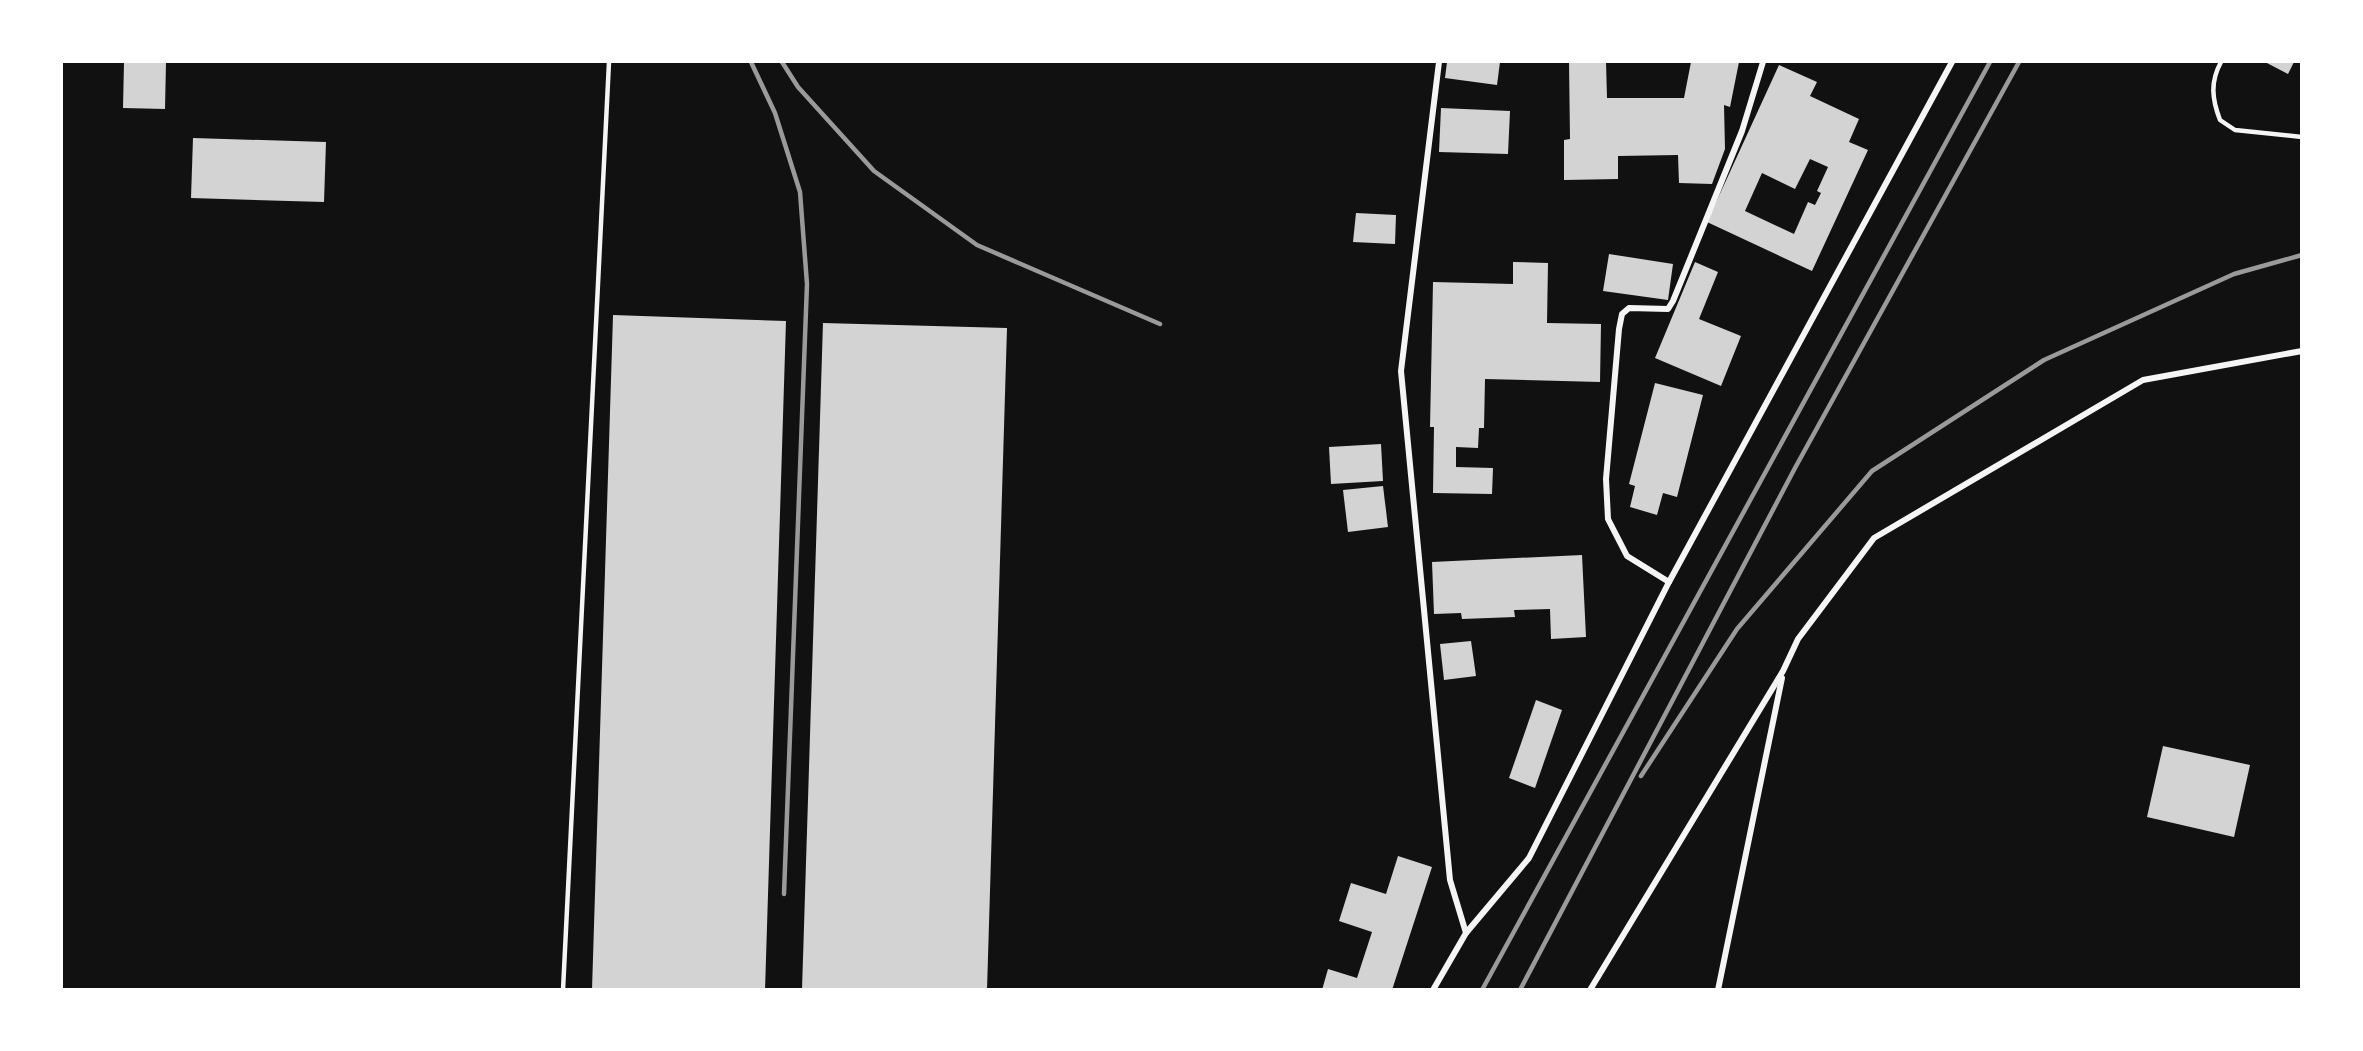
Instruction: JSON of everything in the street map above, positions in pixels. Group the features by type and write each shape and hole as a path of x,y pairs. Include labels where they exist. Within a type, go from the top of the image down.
{"street":[{"path":"1438,62 1401,371 1450,880 1466,933"},
{"path":"1669,582 1627,556 1608,519 1606,479 1619,329 1622,314 1629,308 1668,309 1742,131 1763,62"},
{"path":"1433,990 1466,933 1529,858 1669,582 1952,62"},
{"path":"1590,990 1783,671 1798,639 1874,538 2143,380 2301,351"},
{"path":"1718,990 1783,671"}],"lane":[{"path":"563,990 609,62"},
{"path":"2221,62 2212,77 2214,103 2220,120 2235,130 2301,137"}],"building":[{"path":"124,62 166,62 165,109 123,108"},
{"path":"1447,62 1500,62 1497,85 1445,78"},
{"path":"1569,62 1606,62 1607,98 1684,98 1691,62 1739,62 1730,107 1724,105 1725,149 1712,184 1679,183 1678,155 1618,156 1618,179 1564,180 1564,140 1570,139"},
{"path":"2265,62 2294,62 2288,74"},
{"path":"1779,65 1817,82 1810,96 1859,119 1849,142 1868,150 1812,271 1707,222","holes":["1810,159 1828,167 1817,191 1821,193 1815,205 1808,202 1794,234 1745,211 1762,173 1795,189"]},
{"path":"1441,108 1510,111 1508,154 1439,152"},
{"path":"193,138 326,142 324,202 191,198"},
{"path":"1356,213 1396,215 1395,244 1353,242"},
{"path":"1609,254 1673,264 1668,300 1603,291"},
{"path":"1513,262 1548,263 1547,323 1601,324 1600,382 1485,379 1484,428 1479,428 1478,448 1456,447 1456,467 1493,468 1492,494 1433,493 1434,427 1430,427 1433,282 1513,284"},
{"path":"1695,262 1718,272 1699,319 1741,336 1721,386 1655,358"},
{"path":"613,315 786,321 765,990 592,990"},
{"path":"823,323 1007,328 987,990 802,990"},
{"path":"1655,383 1703,395 1677,497 1663,493 1657,515 1630,507 1635,486 1629,484"},
{"path":"1381,444 1383,481 1331,484 1329,447"},
{"path":"1383,486 1388,527 1348,532 1343,490"},
{"path":"1582,555 1586,637 1551,639 1550,609 1514,610 1515,617 1462,619 1461,613 1434,614 1432,562"},
{"path":"1471,641 1476,676 1444,680 1440,644"},
{"path":"1536,700 1562,710 1535,788 1509,778"},
{"path":"2163,746 2250,765 2234,837 2147,817"},
{"path":"1398,856 1432,867 1392,990 1322,990 1328,969 1357,978 1372,932 1339,921 1351,883 1386,894"}],"railway":[{"path":"751,62 775,113 800,192 807,284 784,894"},
{"path":"782,62 798,87 874,171 977,245 1160,324"},
{"path":"1482,990 1990,62"},
{"path":"1520,990 1795,468 2019,62"},
{"path":"1641,776 1737,629 1872,471 2044,360 2234,274 2302,255"}]}
